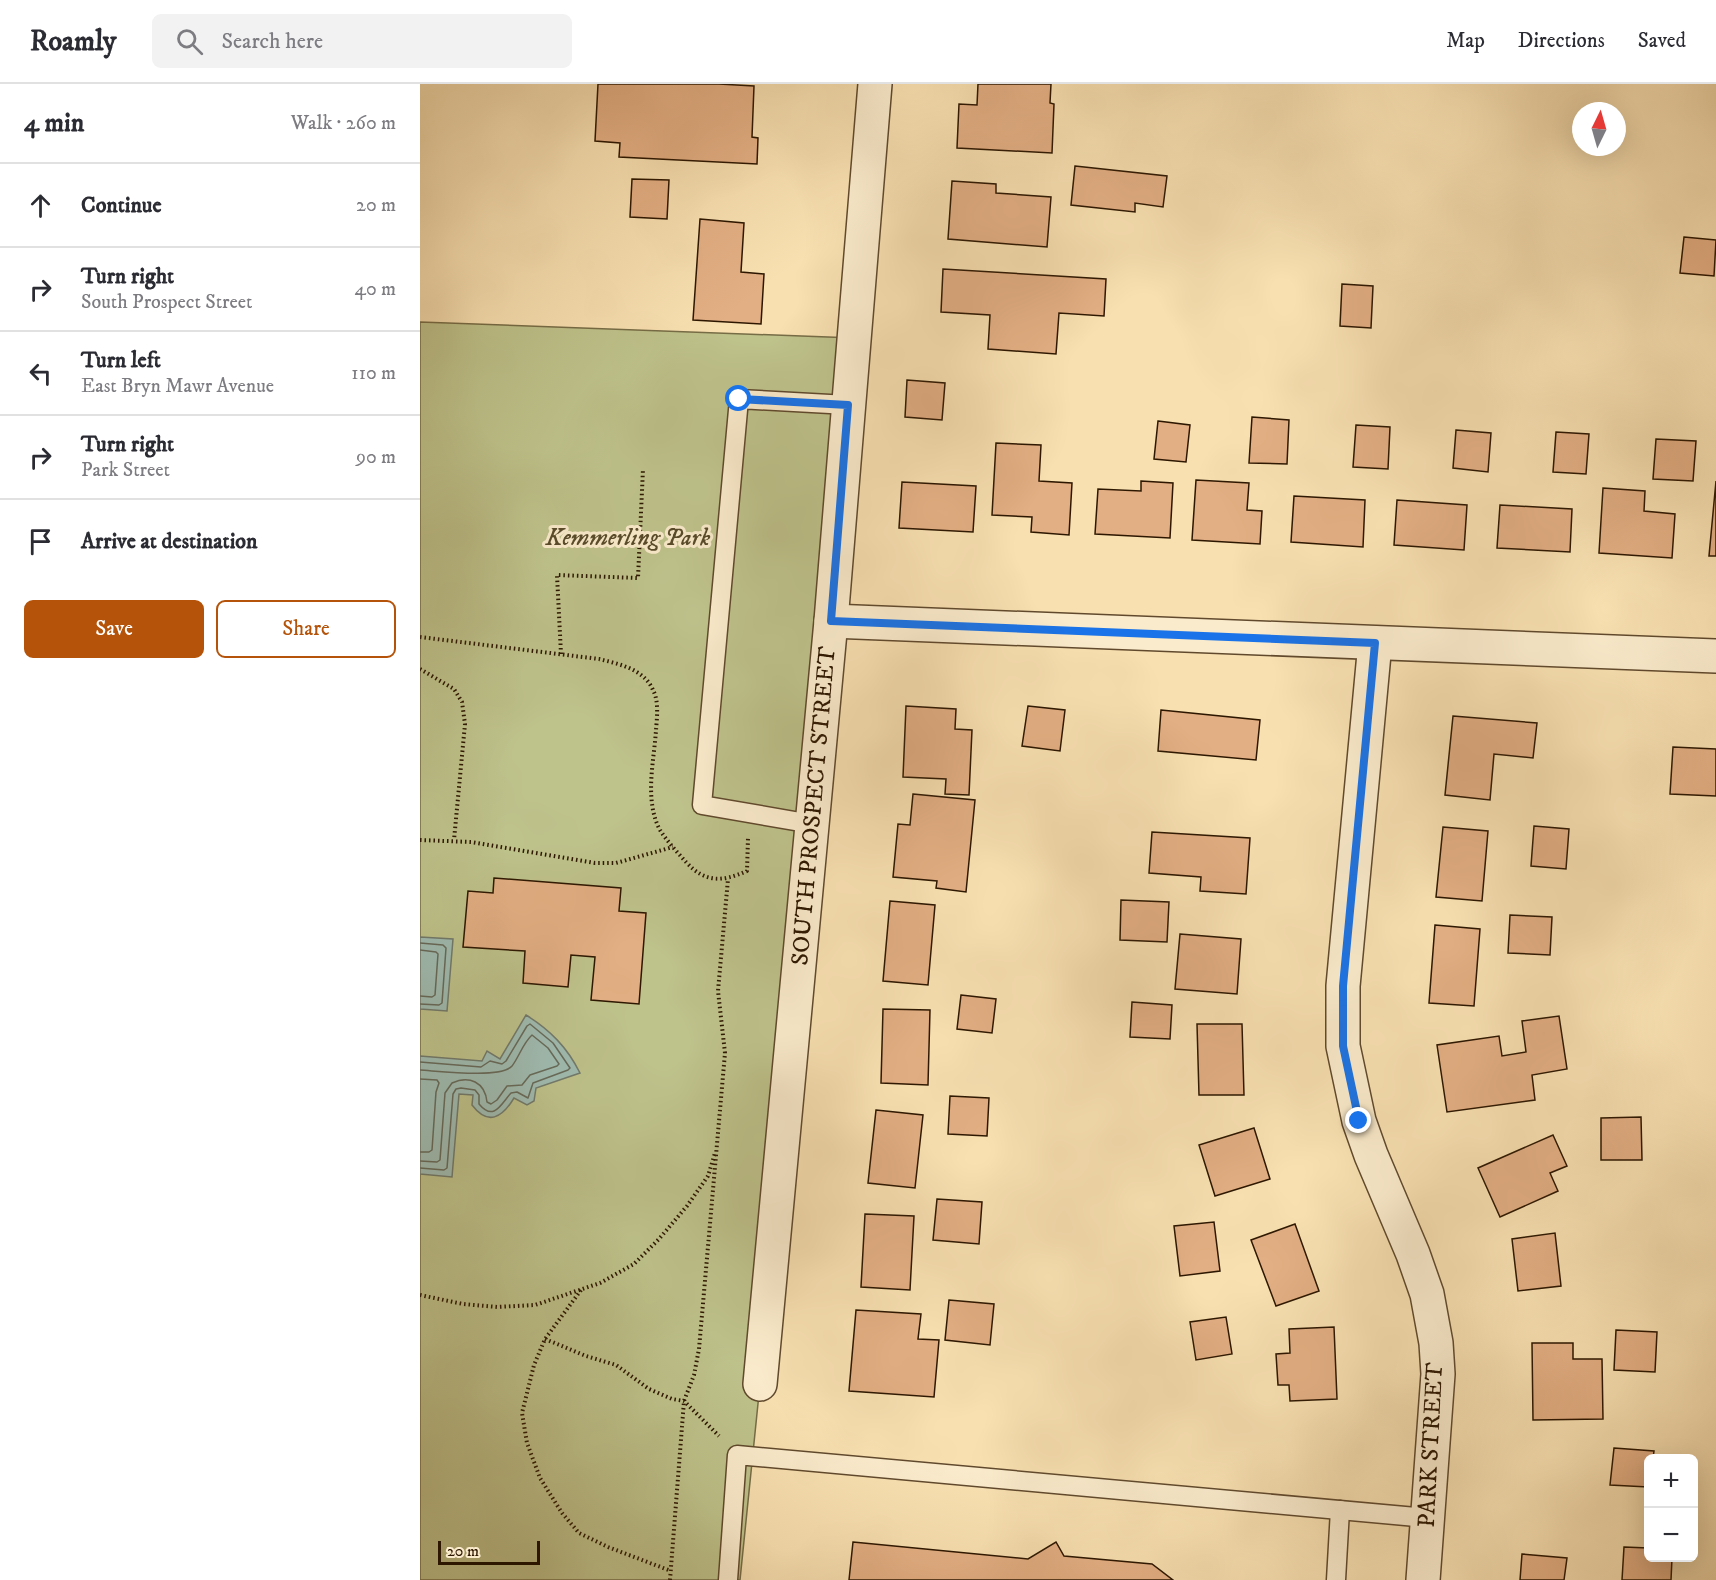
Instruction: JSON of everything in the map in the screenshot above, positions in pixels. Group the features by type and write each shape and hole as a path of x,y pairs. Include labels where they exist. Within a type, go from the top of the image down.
{"street":[{"name":"SOUTH PROSPECT STREET","path":"760,1384 831,621 875,84"},
{"path":"831,621 1716,656"},
{"name":"PARK STREET","path":"1375,643 1343,986 1343,1046 1359,1121 1427,1294 1436,1344 1438,1374 1422,1580"}],"lane":[{"path":"812,824 702,805 739,399 848,405"},
{"path":"728,1580 737,1455 1427,1518"},
{"path":"1336,1580 1340,1510"}],"path":[{"path":"561,654 558,575 638,578 643,469"},
{"path":"420,637 599,658 623,664 642,675 654,690 657,713 651,804 659,828 673,847 701,876 728,879 718,991 725,1053 699,1349 694,1375 684,1401 670,1580"},
{"path":"420,669 454,688 462,702 465,724 454,840"},
{"path":"420,840 454,840 595,863 616,862 673,847"},
{"path":"420,1295 463,1305 497,1307 535,1305 600,1284 634,1264 687,1206 708,1176 717,1144"},
{"path":"581,1290 545,1339 534,1365 522,1413 527,1443 540,1478 562,1513 579,1533 671,1571"},
{"path":"545,1339 586,1356 616,1365 649,1389 672,1399 684,1401 737,1455"}],"green space":[{"name":"Kemmerling Park","path":"420,322 854,338 760,1384 740,1580 420,1580"}],"water":[{"path":"420,937 453,939 447,1011 420,1009"},
{"path":"526,1015 557,1040 580,1073 536,1088 534,1101 527,1105 514,1098 500,1115 494,1117 484,1116 478,1112 472,1105 473,1095 459,1094 452,1177 420,1174 420,1056 482,1061 487,1051 500,1059"}],"building":[{"path":"598,84 754,86 752,137 758,138 757,164 619,157 620,143 595,141"},
{"path":"978,84 1051,84 1050,103 1054,104 1052,153 957,148 959,104 977,105"},
{"path":"1075,166 1167,176 1163,207 1135,203 1135,212 1071,205"},
{"path":"632,179 669,180 667,219 630,217"},
{"path":"952,181 996,184 996,193 1051,197 1047,247 948,239"},
{"path":"700,219 744,223 741,272 764,274 761,324 693,320"},
{"path":"1684,237 1716,240 1714,276 1680,273"},
{"path":"943,269 1106,279 1104,316 1059,313 1056,354 988,349 990,315 941,312"},
{"path":"1342,284 1373,286 1371,328 1340,326"},
{"path":"907,380 945,383 942,420 905,417"},
{"path":"1252,417 1289,420 1287,464 1249,463"},
{"path":"1158,421 1190,425 1186,462 1154,459"},
{"path":"1356,425 1390,427 1388,469 1353,467"},
{"path":"1456,430 1491,433 1488,472 1453,468"},
{"path":"1556,432 1589,434 1586,474 1553,472"},
{"path":"1656,439 1696,441 1693,481 1653,479"},
{"path":"996,443 1041,445 1039,481 1072,483 1069,535 1031,532 1032,517 992,515"},
{"path":"1196,480 1249,483 1247,510 1262,511 1260,544 1192,540"},
{"path":"1141,481 1173,483 1170,538 1095,534 1098,489 1141,491"},
{"path":"1716,481 1716,556 1709,556"},
{"path":"902,482 976,486 973,532 899,528"},
{"path":"1603,488 1645,491 1644,511 1675,514 1672,558 1599,553"},
{"path":"1294,496 1365,500 1363,547 1291,542"},
{"path":"1397,500 1467,505 1464,550 1394,545"},
{"path":"1500,505 1572,509 1570,552 1497,548"},
{"path":"906,706 956,709 955,729 972,730 969,795 945,794 946,779 903,777"},
{"path":"1028,706 1065,710 1060,751 1022,746"},
{"path":"1161,710 1260,720 1256,760 1158,751"},
{"path":"1453,716 1537,723 1533,758 1494,754 1490,800 1445,795"},
{"path":"1673,747 1716,749 1716,796 1670,794"},
{"path":"913,794 975,800 966,892 936,888 937,881 893,877 898,824 910,825"},
{"path":"1534,826 1569,829 1566,869 1531,866"},
{"path":"1443,827 1488,831 1482,901 1436,897"},
{"path":"1152,832 1250,838 1246,894 1200,891 1201,877 1149,873"},
{"path":"494,878 621,888 619,911 646,913 639,1004 591,1000 595,957 571,955 568,987 523,983 525,951 463,947 468,891 493,893"},
{"path":"1121,900 1169,902 1167,942 1120,940"},
{"path":"890,901 935,905 928,985 883,981"},
{"path":"1510,915 1552,917 1550,955 1508,953"},
{"path":"1435,925 1480,929 1474,1006 1429,1003"},
{"path":"1180,934 1241,939 1237,994 1175,989"},
{"path":"961,995 996,999 992,1033 957,1029"},
{"path":"1132,1002 1172,1005 1170,1039 1130,1037"},
{"path":"883,1009 930,1010 928,1085 881,1083"},
{"path":"1559,1016 1567,1069 1532,1075 1535,1100 1447,1112 1437,1045 1499,1036 1502,1056 1526,1052 1522,1021"},
{"path":"1197,1024 1242,1024 1244,1095 1199,1095"},
{"path":"950,1096 989,1098 987,1136 948,1134"},
{"path":"876,1110 923,1115 915,1188 868,1183"},
{"path":"1641,1117 1642,1160 1601,1160 1601,1118"},
{"path":"1254,1128 1270,1179 1215,1196 1199,1145"},
{"path":"1553,1135 1567,1166 1550,1173 1558,1191 1500,1217 1478,1168"},
{"path":"937,1199 982,1202 979,1244 933,1240"},
{"path":"865,1214 914,1216 910,1290 861,1287"},
{"path":"1214,1222 1220,1271 1180,1276 1174,1226"},
{"path":"1295,1224 1319,1291 1276,1306 1251,1240"},
{"path":"1555,1233 1561,1286 1518,1291 1512,1239"},
{"path":"949,1300 994,1304 990,1345 945,1340"},
{"path":"856,1310 921,1314 918,1339 939,1340 934,1397 849,1391"},
{"path":"1226,1317 1232,1354 1196,1360 1190,1322"},
{"path":"1334,1327 1337,1399 1290,1401 1289,1385 1278,1385 1276,1354 1290,1353 1289,1329"},
{"path":"1616,1330 1657,1332 1655,1372 1614,1370"},
{"path":"1532,1343 1573,1343 1573,1359 1602,1359 1603,1419 1533,1420"},
{"path":"1614,1448 1654,1451 1654,1454 1644,1454 1644,1487 1610,1485"},
{"path":"853,1542 1028,1559 1056,1542 1064,1556 1152,1564 1173,1580 849,1580"},
{"path":"1624,1547 1644,1548 1644,1562 1672,1562 1671,1580 1622,1580"},
{"path":"1522,1554 1567,1558 1564,1580 1520,1580"}],"route":[{"path":"739,399 848,405 831,621 1375,643 1343,986 1343,1046 1359,1121"}]}
